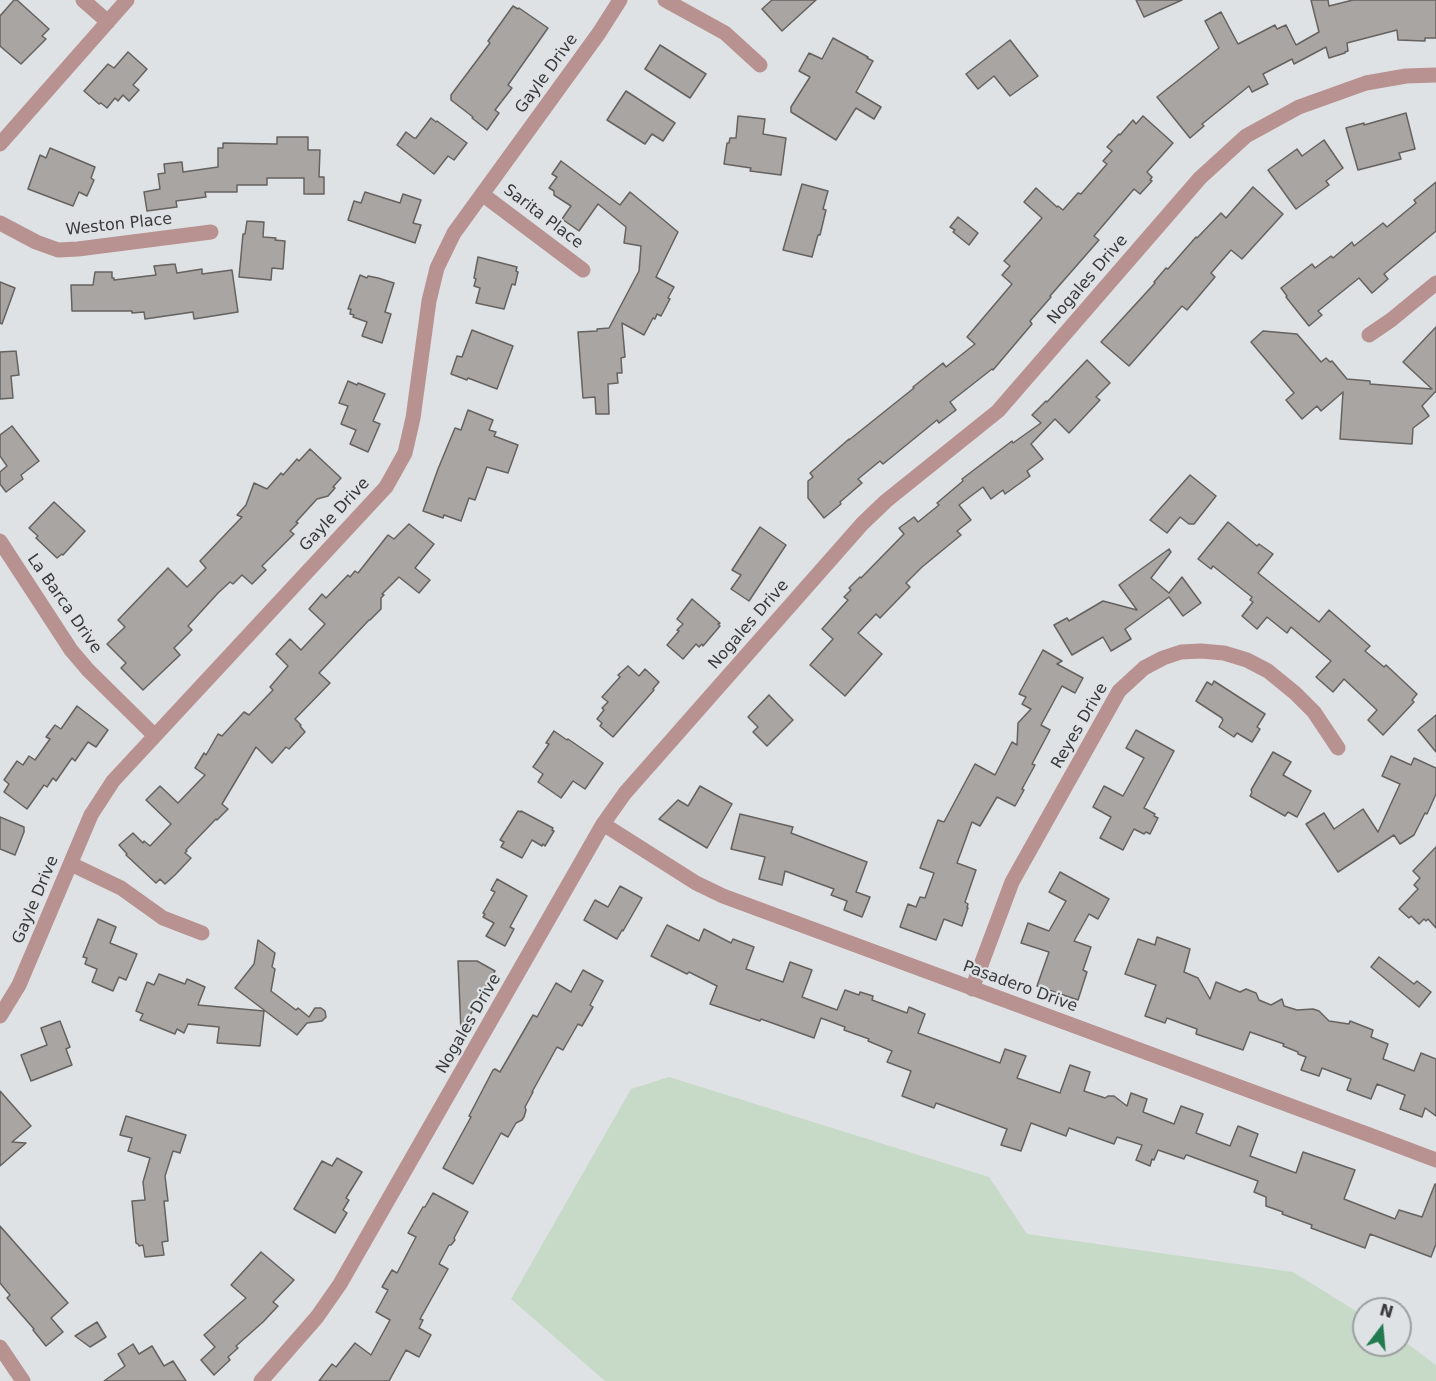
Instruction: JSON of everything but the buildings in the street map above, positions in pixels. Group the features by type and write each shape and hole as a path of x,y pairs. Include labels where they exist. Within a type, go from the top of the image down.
{"street":[{"path":"83,0 108,22"},
{"path":"0,144 127,0"},
{"name":"Gayle Drive","path":"0,1016 19,985 91,815 112,781 386,487 405,453 413,418 429,301 437,268 454,233 599,33 620,0"},
{"path":"665,0 725,33 760,65"},
{"name":"Nogales Drive","path":"261,1381 317,1317 340,1284 603,824 625,793 862,524 886,501 998,411 1200,177 1246,136 1299,107 1366,83 1407,76 1436,75"},
{"name":"Sarita Place","path":"482,194 583,270"},
{"name":"Weston Place","path":"0,223 36,242 58,249 78,249 211,232"},
{"path":"1369,335 1436,283"},
{"name":"La Barca Drive","path":"0,541 71,650 88,670 154,735"},
{"name":"Reyes Drive","path":"972,989 1012,882 1119,691 1144,668 1180,652 1224,653 1247,660 1268,670 1295,693 1314,712 1338,748"},
{"name":"Pasadero Drive","path":"603,824 696,884 723,896 1436,1160"},
{"path":"70,864 121,888 163,918 202,933"},
{"path":"0,1347 23,1381"}],"green space":[{"path":"669,1077 989,1177 1027,1234 1293,1272 1352,1309 1352,1357 1412,1357 1412,1347 1436,1365 1436,1381 605,1381 511,1299 631,1089"}]}
